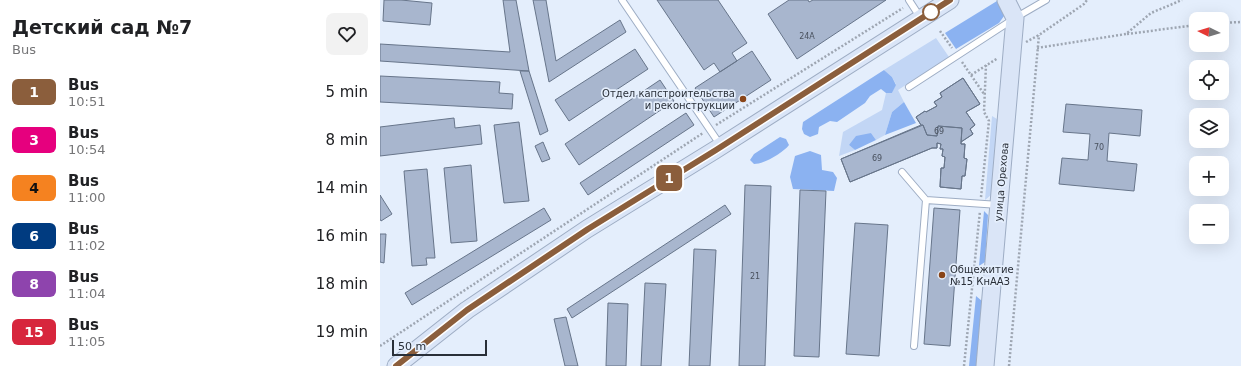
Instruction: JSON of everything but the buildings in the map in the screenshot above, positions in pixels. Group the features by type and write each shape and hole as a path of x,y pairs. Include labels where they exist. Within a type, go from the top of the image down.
{"street":[{"path":"398,365 467,310 588,229 950,0"},
{"path":"1006,0 1015,18"},
{"name":"улица Орехова","path":"985,366 1015,18"}],"lane":[{"path":"622,0 721,146"},
{"path":"909,87 1015,18 1046,0"},
{"path":"910,1 921,18"},
{"path":"902,172 926,200 999,205"},
{"path":"914,346 926,200"}],"path":[{"path":"1009,366 1039,35 1084,4 1087,0"},
{"path":"1126,34 1151,13 1182,0"},
{"path":"380,346 710,129 910,1"},
{"path":"1229,23 1241,22"},
{"path":"1037,48 1189,26"},
{"path":"964,366 989,121 984,112 986,65 971,75"}],"shaded area":[{"path":"997,1 1004,11 1004,16 999,23 956,49 945,33"},
{"path":"936,38 949,57 898,90 904,102 892,112 885,135 876,140 871,133 849,145 855,150 839,156 843,132 882,110 886,93 892,93 896,84 892,77 884,70"},
{"path":"884,70 892,77 896,85 892,93 886,93 881,89 870,96 865,103 837,122 830,121 819,127 818,134 810,137 804,134 802,129 803,122"},
{"path":"904,102 916,123 885,135 892,112"},
{"path":"992,116 997,119 991,195 985,200"},
{"path":"871,133 876,140 855,150 849,145 856,136"},
{"path":"780,137 786,139 789,145 773,158 758,164 754,164 750,160 754,154"},
{"path":"810,151 821,155 822,170 833,172 837,178 834,191 793,189 790,177 795,156"},
{"path":"984,211 988,215 985,262 979,266"},
{"path":"976,296 982,301 976,366 969,366"}],"bus line":[{"name":"1","path":"396,366 467,310 588,229 716,150 950,0"}],"place":[{"name":"Отдел капстроительства и реконструкции","path":"743,99"},
{"name":"Общежитие №15 КнААЗ","path":"942,275"}]}
